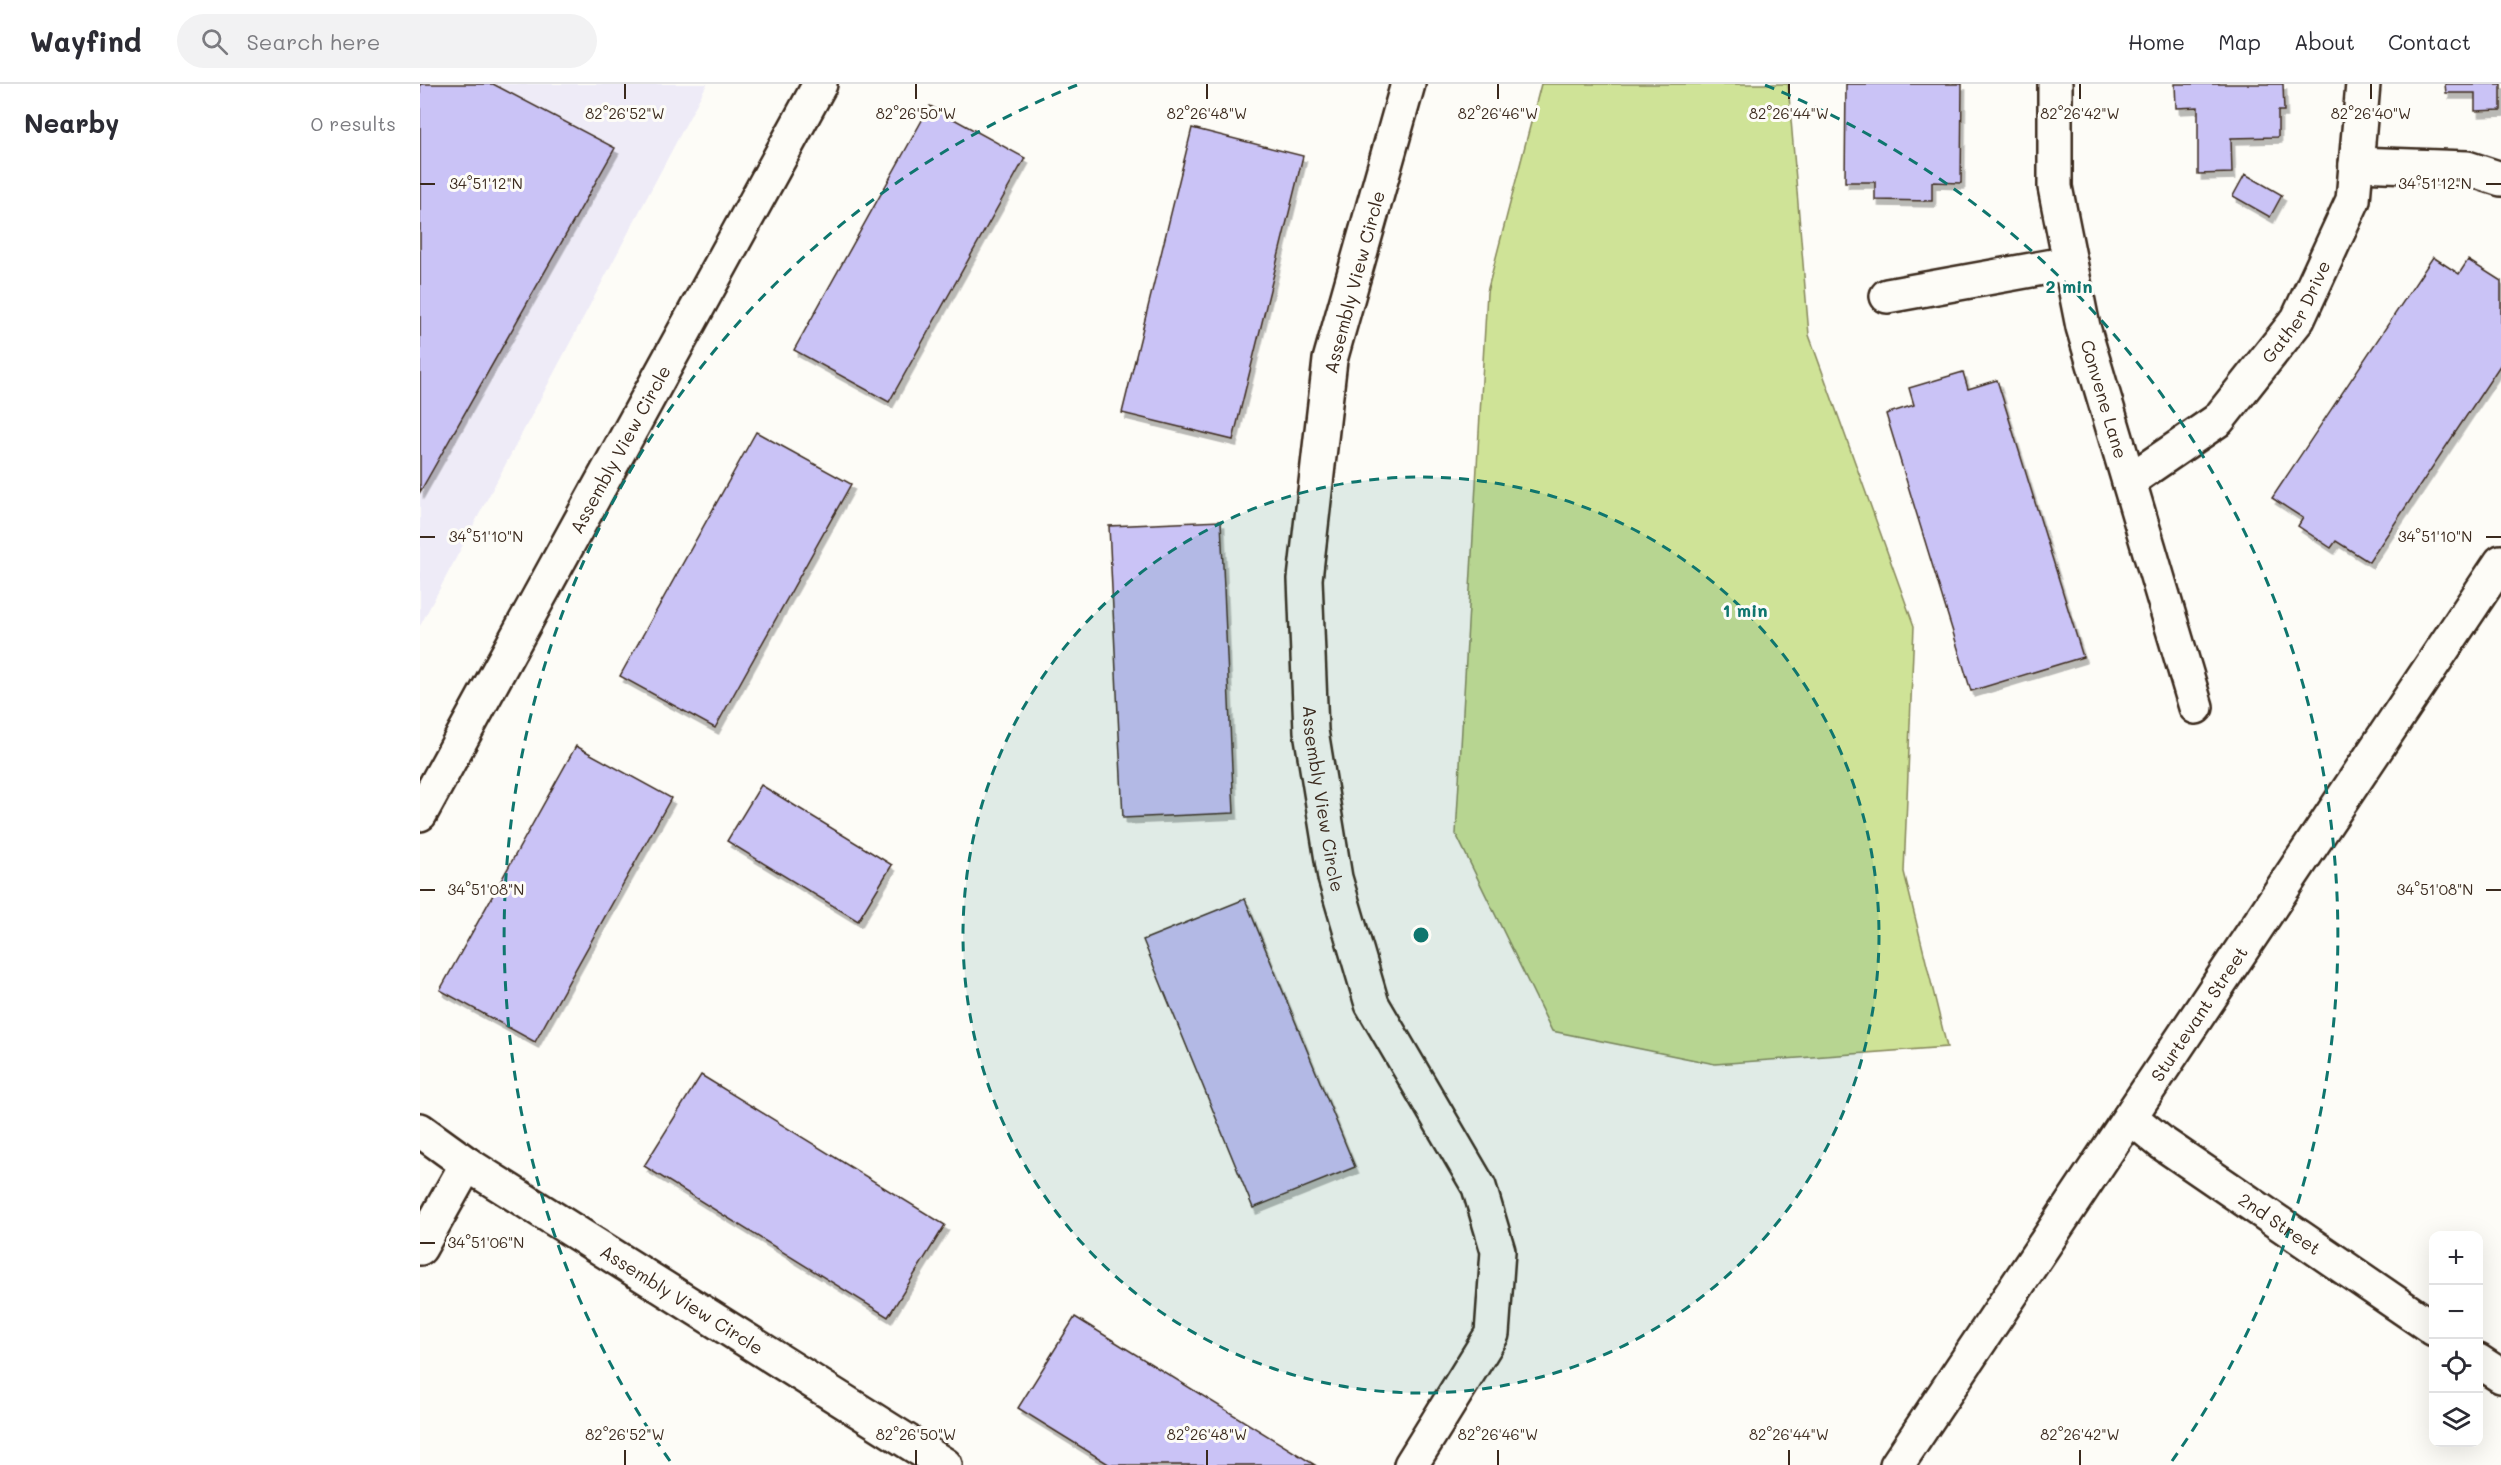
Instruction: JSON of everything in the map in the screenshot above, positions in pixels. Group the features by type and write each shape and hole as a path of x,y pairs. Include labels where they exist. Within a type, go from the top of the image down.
{"street":[{"name":"Assembly View Circle","path":"420,814 820,84"},
{"name":"Assembly View Circle","path":"1408,84 1330,360 1305,579 1311,731 1339,890 1372,1004 1479,1187 1498,1251 1492,1334 1411,1465"},
{"name":"Convene Lane","path":"2055,84 2055,187 2083,327 2196,706"},
{"name":"Gather Drive","path":"2129,481 2218,420 2298,319 2353,200 2363,84"},
{"path":"2356,164 2467,168 2501,179"},
{"path":"1887,296 2070,263"},
{"name":"Sturtevant Street","path":"1897,1465 2501,562"},
{"name":"2nd Street","path":"2130,1117 2162,1143 2345,1266 2429,1326"},
{"name":"Assembly View Circle","path":"420,1130 467,1164 945,1465"},
{"path":"420,1248 467,1164"},
{"path":"2483,1363 2501,1376"}],"shaded area":[{"path":"420,84 707,84 420,626"}],"green space":[{"path":"1541,84 1788,84 1809,335 1914,626 1904,872 1947,1047 1715,1064 1552,1031 1456,834 1487,292"}],"building":[{"path":"420,84 493,84 615,148 420,492"},
{"path":"1846,84 1962,84 1961,183 1932,182 1932,201 1875,200 1875,182 1845,182"},
{"path":"2175,84 2283,84 2284,111 2278,111 2278,137 2231,138 2232,173 2198,174 2198,107 2176,108"},
{"path":"2445,84 2501,84 2501,110 2475,111 2475,93 2446,93"},
{"path":"930,106 1025,158 889,402 794,350"},
{"path":"1192,128 1303,156 1233,440 1122,413"},
{"path":"2245,174 2282,195 2270,217 2233,196"},
{"path":"2433,257 2459,274 2468,260 2501,281 2501,364 2369,562 2336,541 2331,548 2298,526 2303,518 2272,498"},
{"path":"1963,372 1968,389 1997,380 2083,657 1971,691 1886,414 1914,405 1909,388"},
{"path":"756,432 851,484 715,728 620,676"},
{"path":"1221,521 1234,813 1123,818 1109,526"},
{"path":"576,746 671,798 535,1042 440,990"},
{"path":"761,785 892,865 858,921 727,841"},
{"path":"1245,899 1355,1167 1253,1208 1143,940"},
{"path":"701,1075 945,1225 888,1317 644,1166"},
{"path":"1075,1317 1315,1465 1110,1465 1018,1408"}]}
